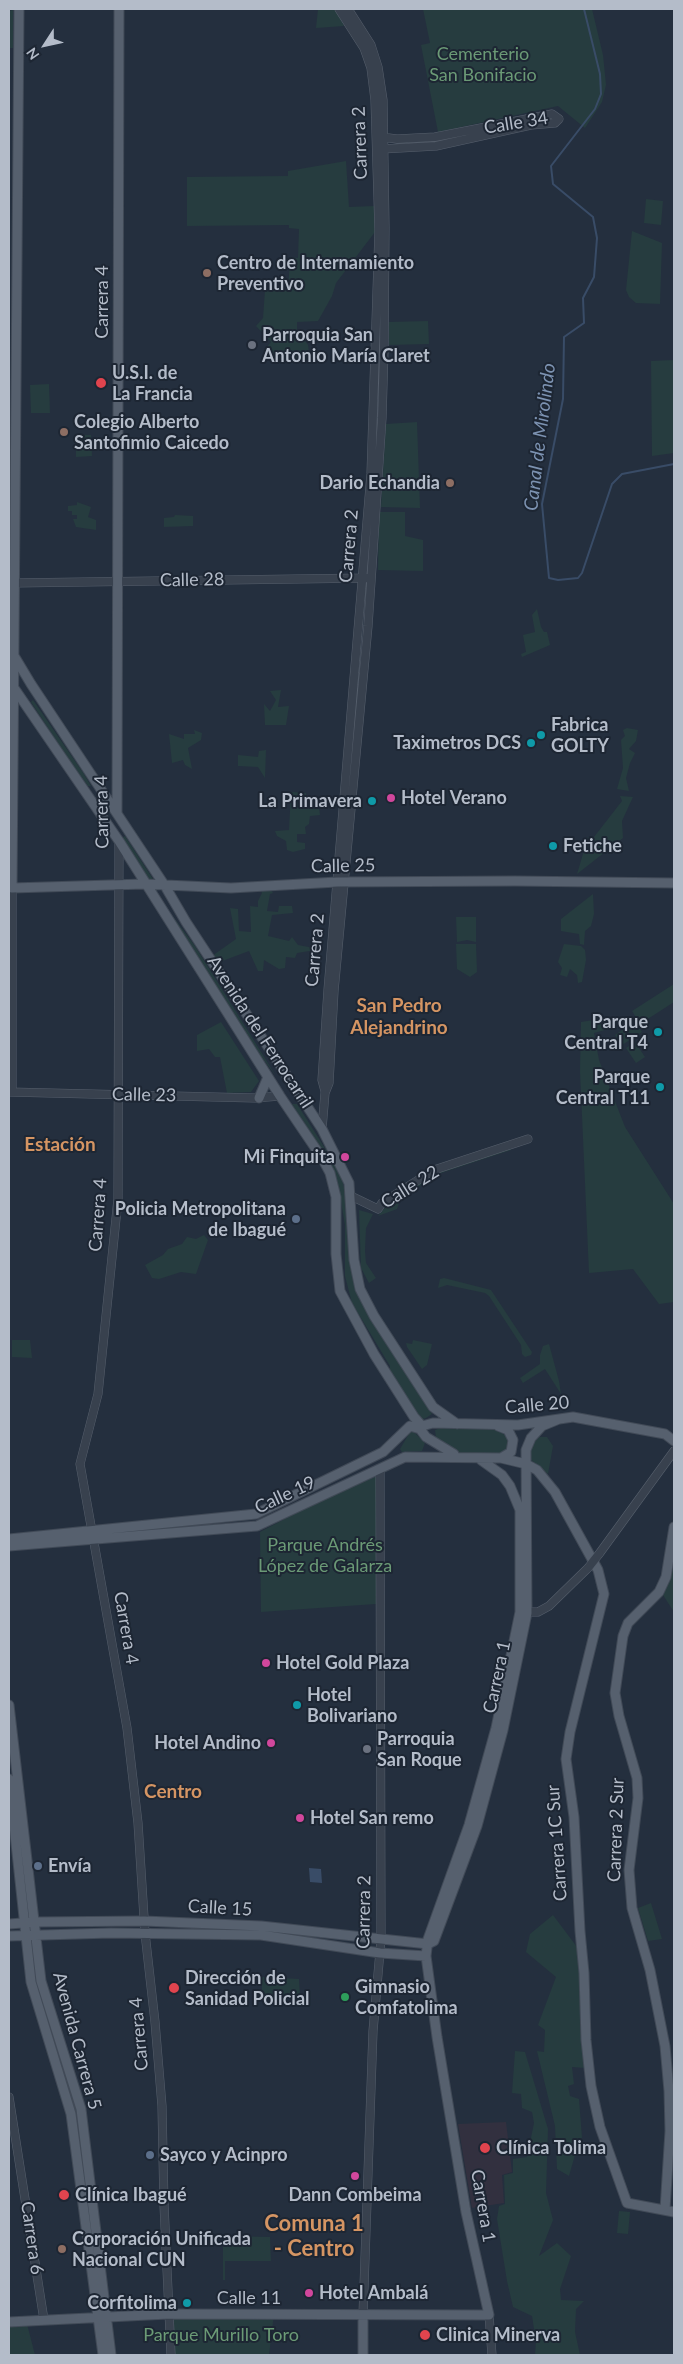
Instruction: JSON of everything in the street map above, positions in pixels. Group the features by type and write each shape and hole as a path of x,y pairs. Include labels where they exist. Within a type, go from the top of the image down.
{"main road":[{"path":"12,888 11,650 19,9"},
{"name":"Carrera 4","path":"119,9 116,815 119,841"},
{"path":"11,650 116,815 165,886 186,922 322,1129 340,1160 349,1184 351,1196 354,1260 360,1289 374,1316 433,1407 457,1424"},
{"name":"Avenida del Ferrocarril","path":"11,682 119,841 330,1173 336,1197 336,1254 340,1291 412,1422 423,1426 426,1437 440,1448 459,1456"},
{"name":"Calle 25","path":"12,888 147,885 231,888 341,882 518,881 674,883"},
{"path":"259,1098 268,1077"},
{"name":"Calle 20","path":"423,1426 457,1424 498,1426 580,1418 665,1434 674,1442"},
{"name":"Carrera 1","path":"489,2315 466,2212 437,2037 426,1956 428,1944 434,1940 478,1826 503,1730 524,1612 528,1515 526,1450 531,1438 542,1426 558,1419"},
{"name":"Calle 19","path":"9,1546 256,1514 388,1450 412,1422"},
{"path":"498,1426 508,1430 513,1440 511,1452 502,1458"},
{"name":"Calle 19","path":"91,1535 257,1526 405,1457 459,1456 481,1460 502,1458 526,1464 537,1470 555,1492"},
{"name":"Carrera 1","path":"481,1460 502,1475 510,1486 520,1510 524,1612"},
{"path":"362,1462 380,1469"},
{"path":"346,1470 353,1474 353,1481"},
{"name":"Carrera 1C Sur","path":"555,1492 598,1570 604,1594 570,1732 566,1759 574,1817 584,1972 586,2040 591,2086 600,2126 627,2203 671,2210"},
{"name":"Carrera 2 Sur","path":"671,2210 669,2091 665,2046 650,1970 632,1908 629,1870 638,1798 637,1778 619,1716 615,1693 623,1636 628,1623 659,1592 666,1577 674,1527"},
{"path":"9,1538 71,1531 91,1535"},
{"name":"Avenida Carrera 5","path":"9,1704 41,1981 81,2109 103,2317 103,2355"},
{"name":"Avenida Carrera 5","path":"9,1779 12,1832 31,1982 71,2114 103,2317 111,2355"},
{"name":"Calle 15","path":"9,1924 144,1921 261,1926 428,1944"},
{"name":"Calle 15","path":"9,1936 145,1933 262,1935 380,1953 426,1956"},
{"name":"Calle 11","path":"9,2322 168,2314 489,2315"},
{"name":"Carrera 2","path":"362,2315 363,2355"}],"street":[{"name":"Carrera 2","path":"339,9 364,48 370,68 381,136"},
{"name":"Carrera 2","path":"322,1129 325,1093 329,1083 341,882 382,418 381,136 378,67 361,27 348,9"},
{"name":"Calle 34","path":"381,136 435,137 552,114 559,119 555,123 531,125 436,146 381,149"},
{"name":"Calle 28","path":"13,583 367,578"},
{"name":"Carrera 4","path":"119,841 118,1199 98,1394 80,1464 91,1535 127,1728 138,1822 145,1933 162,2106 168,2314 172,2355"},
{"path":"10,1092 12,888"},
{"name":"Calle 23","path":"10,1092 259,1098 280,1096"},
{"name":"Calle 22","path":"351,1196 378,1209 382,1203 434,1170 524,1140"},
{"path":"524,1612 538,1612 549,1606 588,1568 674,1451"},
{"name":"Carrera 2","path":"362,2315 373,2040 381,1940 380,1469"},
{"name":"Carrera 6","path":"9,2097 44,2320"},
{"name":"Carrera 1","path":"489,2315 492,2355"}],"shaded area":[{"name":"Clínica Tolima","path":"506,2122 512,2172 502,2175 504,2203 472,2208 458,2124"}],"green space":[{"path":"318,9 336,9 344,26 316,28"},
{"name":"Cementerio San Bonifacio","path":"423,9 592,9 603,55 606,85 602,102 585,128 558,106 438,132 421,45 430,43"},
{"path":"13,10 13,48 9,48 9,11"},
{"path":"346,161 349,207 374,206 375,232 336,283 332,296 318,321 297,322 297,330 308,345 310,358 302,361 283,360 283,355 270,354 265,349 271,342 256,326 263,318 265,290 288,291 290,257 298,258 299,229 289,228 289,225 187,226 187,177 288,176 288,171"},
{"path":"646,199 663,201 661,225 644,223"},
{"path":"632,231 662,243 660,304 636,303 629,297 626,290"},
{"path":"428,321 429,344 389,345 389,322"},
{"path":"674,360 674,453 652,456 651,361"},
{"path":"49,384 50,413 31,413 30,385"},
{"path":"417,422 420,508 381,507 386,424"},
{"path":"76,435 91,435 92,456 76,457"},
{"path":"77,502 91,507 88,517 96,520 96,530 76,527 73,519 77,519 77,515 72,515 72,511 68,511 68,506 77,505"},
{"path":"379,512 405,512 405,536 423,540 423,571 378,570"},
{"path":"175,515 193,516 193,526 164,527 164,518 174,517"},
{"path":"537,609 541,627 544,632 547,632 550,645 522,657 521,654 526,652 523,635 535,632 532,615"},
{"path":"281,690 278,707 289,706 286,725 265,725 264,704 270,711 276,700 270,691"},
{"path":"33,700 91,786 88,786 67,757 31,702"},
{"path":"627,728 638,730 636,741 629,749 635,753 626,778 629,791 617,789 623,768 621,740 625,736 623,730"},
{"path":"194,730 202,733 201,740 188,748 192,769 185,765 183,760 172,763 169,734 184,739 184,734 195,734"},
{"path":"266,750 265,778 258,767 238,766 238,755 258,757 259,751"},
{"path":"291,792 306,793 306,808 319,808 320,815 310,816 309,824 305,827 306,834 297,834 297,842 305,843 305,849 293,852 287,850 286,841 277,836 275,831 289,830"},
{"path":"620,796 633,797 622,821 623,838 577,874 588,837 594,837 622,801"},
{"path":"125,836 153,879 149,881 122,838"},
{"path":"270,888 273,893 270,894 267,911 278,912 279,906 292,906 293,913 272,915 268,936 289,941 292,937 298,945 314,948 315,950 297,953 295,958 286,957 285,968 279,969 264,960 263,971 258,971 249,951 217,963 212,956 236,939 230,908 238,909 239,931 251,932 250,906 258,907 258,901 262,893 260,889"},
{"path":"593,894 594,914 591,926 585,931 584,945 580,944 579,934 561,931 561,919"},
{"path":"169,911 195,946 276,1076 260,1055 167,912"},
{"path":"456,917 476,917 476,942 467,940 457,942"},
{"path":"456,944 476,944 477,972 470,977 457,969"},
{"path":"564,944 581,946 585,950 586,960 582,982 578,983 577,975 570,969 567,977 560,975 562,968 558,962"},
{"path":"674,984 674,1002 640,1024 632,1011"},
{"path":"600,1019 605,1030 594,1033 599,1060 625,1127 674,1204 674,1302 659,1304 633,1269 589,1273 580,1071 581,1022"},
{"path":"634,1021 642,1032 622,1045 615,1035"},
{"path":"221,1022 259,1081 251,1092 227,1093 220,1057 215,1057 209,1049 197,1051 197,1035"},
{"path":"635,1042 645,1057 636,1063 626,1048"},
{"path":"292,1104 297,1104 333,1161 343,1183 347,1202 350,1261 355,1290 432,1414 426,1418 420,1420 352,1303 345,1276 345,1225 338,1185 324,1153"},
{"path":"510,1148 511,1150 435,1175 400,1200 397,1209 378,1216 389,1203 434,1173"},
{"path":"359,1210 373,1214 366,1228 365,1251 366,1263 376,1278 369,1283 361,1268"},
{"path":"204,1235 208,1240 196,1274 181,1272 159,1279 152,1278 145,1265 163,1255 168,1249 182,1244 187,1237 196,1239"},
{"path":"444,1278 491,1290 532,1352 531,1355 525,1357 522,1354 521,1345 489,1296 485,1293 447,1285 438,1288 440,1279"},
{"path":"12,1340 30,1340 32,1358 12,1357"},
{"path":"413,1340 432,1344 427,1365 422,1369 407,1347 406,1343 412,1344"},
{"path":"549,1344 561,1394 545,1369 523,1383 520,1378 540,1364 543,1346"},
{"path":"443,1427 499,1429 508,1438 508,1446 506,1451 497,1454 459,1453 436,1438 435,1430"},
{"path":"410,1432 414,1432 425,1443 422,1451 402,1452 400,1449"},
{"path":"539,1437 547,1437 553,1446 548,1474 531,1460 530,1447"},
{"name":"Parque Andrés López de Galarza","path":"377,1476 379,1510 376,1604 261,1612 260,1532 319,1501"},
{"path":"674,1565 674,1612 663,1595"},
{"path":"651,1903 662,1939 648,1941 638,1908"},
{"path":"553,1915 580,1951 585,2068 572,2067 574,2084 568,2086 570,2096 579,2099 582,2138 578,2138 580,2155 575,2155 569,2176 557,2169 555,2126 537,2051 544,2052 545,2030 538,2025 556,1977 526,1952 530,1934"},
{"path":"262,1977 299,1979 300,1998 262,1998"},
{"path":"515,2051 525,2052 548,2129 546,2193 553,2220 539,2256 557,2243 571,2256 560,2289 561,2300 584,2301 576,2309 575,2332 580,2355 535,2355 536,2341 532,2316 513,2307 507,2281 497,2219 499,2206 505,2204 504,2175 513,2173 513,2159 527,2157 534,2123 532,2112 522,2108 521,2094 512,2093"},
{"path":"619,2211 630,2212 628,2234 617,2233"},
{"path":"223,2236 270,2237 271,2261 225,2261 225,2280 223,2280"},
{"name":"Parque Murillo Toro","path":"168,2314 274,2314 269,2355 171,2355"},
{"path":"9,2322 27,2324 35,2355 9,2355"}],"water":[{"path":"309,1868 321,1869 322,1883 310,1882"}],"waterway":[{"name":"Canal de Mirolindo","path":"584,9 600,74 601,94 595,109 551,166 553,184 593,217 597,238 594,277 583,298 584,323 564,337 563,399 542,504 549,578 558,580 578,578 582,573 612,484 622,474 674,464"}],"place":[{"name":"Centro de Internamiento Preventivo","path":"207,273"},
{"name":"Parroquia San Antonio María Claret","path":"252,345"},
{"name":"U.S.I. de La Francia","path":"101,383"},
{"name":"Colegio Alberto Santofimio Caicedo","path":"64,432"},
{"name":"Dario Echandia","path":"450,483"},
{"name":"Fabrica GOLTY","path":"541,735"},
{"name":"Taximetros DCS","path":"531,743"},
{"name":"Hotel Verano","path":"391,798"},
{"name":"La Primavera","path":"372,801"},
{"name":"Fetiche","path":"553,846"},
{"name":"Parque Central T4","path":"658,1032"},
{"name":"Parque Central T11","path":"660,1087"},
{"name":"Mi Finquita","path":"345,1157"},
{"name":"Policia Metropolitana de Ibagué","path":"296,1219"},
{"name":"Hotel Gold Plaza","path":"266,1663"},
{"name":"Hotel Bolivariano","path":"297,1705"},
{"name":"Hotel Andino","path":"271,1743"},
{"name":"Parroquia San Roque","path":"367,1749"},
{"name":"Hotel San remo","path":"300,1818"},
{"name":"Envía","path":"38,1866"},
{"name":"Dirección de Sanidad Policial","path":"174,1988"},
{"name":"Gimnasio Comfatolima","path":"345,1997"},
{"name":"Clínica Tolima","path":"485,2148"},
{"name":"Sayco y Acinpro","path":"150,2155"},
{"name":"Dann Combeima","path":"355,2176"},
{"name":"Clínica Ibagué","path":"64,2195"},
{"name":"Corporación Unificada Nacional CUN","path":"62,2249"},
{"name":"Hotel Ambalá","path":"309,2293"},
{"name":"Corfitolima","path":"187,2303"},
{"name":"Clinica Minerva","path":"425,2335"}],"district":[{"name":"San Pedro Alejandrino","path":"399,1017"},
{"name":"Estación","path":"60,1145"},
{"name":"Centro","path":"173,1792"},
{"name":"Comuna 1 - Centro","path":"314,2236"}]}
